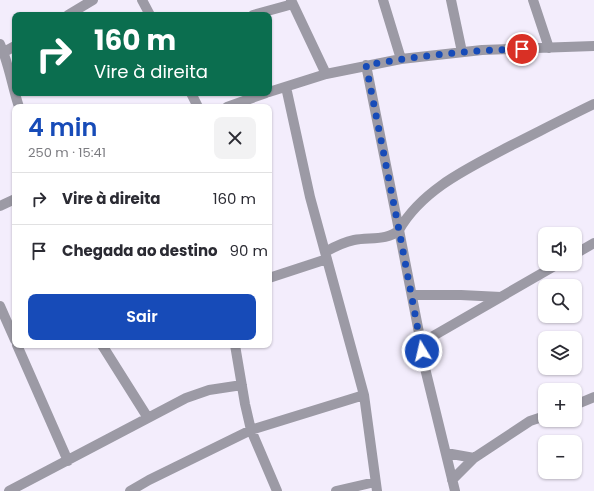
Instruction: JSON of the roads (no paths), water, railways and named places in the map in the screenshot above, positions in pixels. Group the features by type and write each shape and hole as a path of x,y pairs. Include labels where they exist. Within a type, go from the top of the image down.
{"street":[{"path":"73,12 93,0"},
{"path":"142,0 148,12"},
{"path":"384,0 401,59"},
{"path":"451,0 462,52"},
{"path":"533,0 549,48"},
{"path":"263,12 292,2 326,74"},
{"path":"12,46 2,48 12,85"},
{"path":"272,91 326,74 401,59 482,50 594,46"},
{"path":"366,65 412,295 423,360 455,491"},
{"path":"286,87 310,197 364,396 376,486 336,491"},
{"path":"236,104 258,96"},
{"path":"272,277 326,255 340,245 354,240 388,238 393,236 399,230 412,210 435,191 462,172 594,104"},
{"path":"0,206 12,201"},
{"path":"582,250 594,243"},
{"path":"421,343 546,271"},
{"path":"412,295 501,297"},
{"path":"0,306 8,329"},
{"path":"18,348 68,461"},
{"path":"104,348 148,418"},
{"path":"236,348 251,430 277,491"},
{"path":"9,491 186,398 209,390 242,385"},
{"path":"130,491 149,480 251,430 364,396"},
{"path":"582,402 594,397"},
{"path":"452,480 474,458 530,421 538,418"},
{"path":"446,453 474,458"}]}
